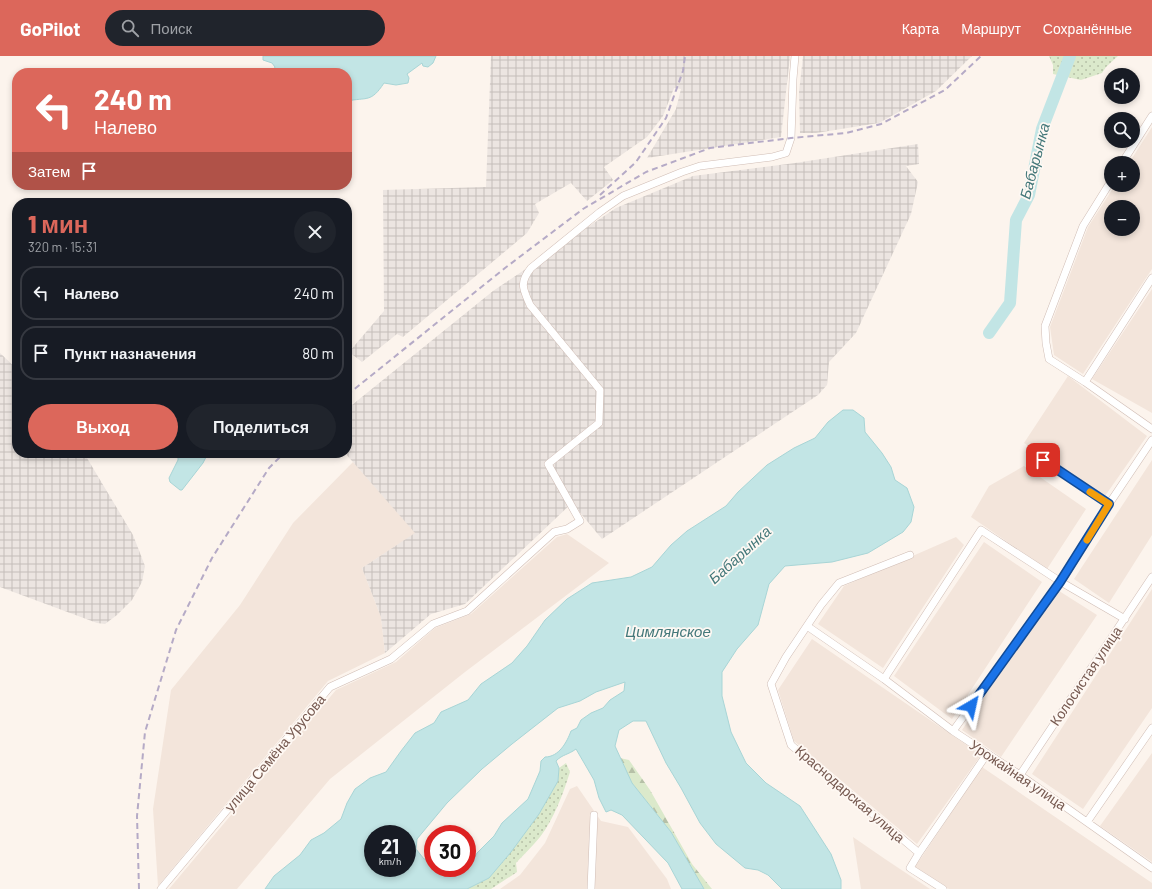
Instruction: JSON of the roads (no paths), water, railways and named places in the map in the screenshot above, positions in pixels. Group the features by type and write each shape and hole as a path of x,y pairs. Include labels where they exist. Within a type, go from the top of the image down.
{"street":[{"name":"улица Семёна Урусова","path":"161,889 330,687 392,659 433,624 467,611 554,532 567,528 580,521 548,464 598,423 600,390 530,305 524,292 524,277 531,268 600,212 623,196 675,174 700,166 772,157 786,153 791,138 795,56"},
{"path":"1126,156 1152,116"},
{"path":"1104,192 1083,226 1045,326 1049,358 1152,429"},
{"path":"1085,382 1152,278"},
{"path":"953,731 1060,582 1109,504 1152,440"},
{"path":"1030,452 1109,504"},
{"path":"884,679 981,530 1060,582 1125,619"},
{"name":"Краснодарская улица","path":"910,555 840,583 821,605 786,657 771,684 791,744 919,853 910,868 943,889"},
{"name":"Колосистая улица","path":"1020,775 1152,577"},
{"name":"Урожайная улица","path":"807,626 884,679 953,731 1020,775 1152,868"},
{"path":"1088,822 1152,728"},
{"path":"919,853 988,754"},
{"path":"590,889 594,815"}],"water":[{"path":"263,56 436,56 433,63 428,67 423,66 422,63 407,74 409,78 408,83 396,85 384,83 376,94 368,98 352,100 352,68 274,68 272,63 263,60"},
{"name":"Цимлянское","path":"843,410 853,410 864,418 865,432 891,467 895,480 907,488 914,507 911,522 903,532 868,553 832,562 785,566 769,584 758,625 737,649 722,672 722,696 731,732 746,763 766,783 800,806 831,854 841,880 841,889 782,889 768,875 758,870 745,868 716,844 700,823 666,763 646,721 633,721 619,730 615,746 632,783 671,832 704,889 682,889 668,863 622,815 611,810 606,812 599,798 594,780 576,749 556,761 559,768 558,781 539,814 511,852 489,878 467,889 265,889 274,876 300,855 311,840 324,833 341,819 347,803 355,789 370,778 386,772 415,733 434,723 441,712 468,700 481,684 512,663 527,646 545,620 567,599 592,583 631,577 652,567 671,545 687,531 726,506 738,492 767,465 794,448 815,438 828,422","holes":["625,682 624,691 610,700 603,708 591,713 581,720 577,728 571,731 562,748 558,752 545,757 541,761 540,771 528,799 502,823 494,836 477,853 476,877 424,877 424,859 416,849 417,839 424,831 424,825 429,825 447,803 482,769 558,708 580,701 596,692"]},
{"path":"178,458 206,458 182,490 170,482 169,478"}],"waterway":[{"name":"Бабарынка","path":"989,333 1010,303 1016,220 1029,195 1042,129 1070,56"}],"railway":[{"path":"600,195 636,162 666,118 683,71 685,56"},
{"path":"352,391 505,268 583,209 646,172 710,148 846,133 881,124 945,90 981,56"},
{"path":"139,889 137,816 145,732 176,630 212,558 269,468 279,458"}]}
